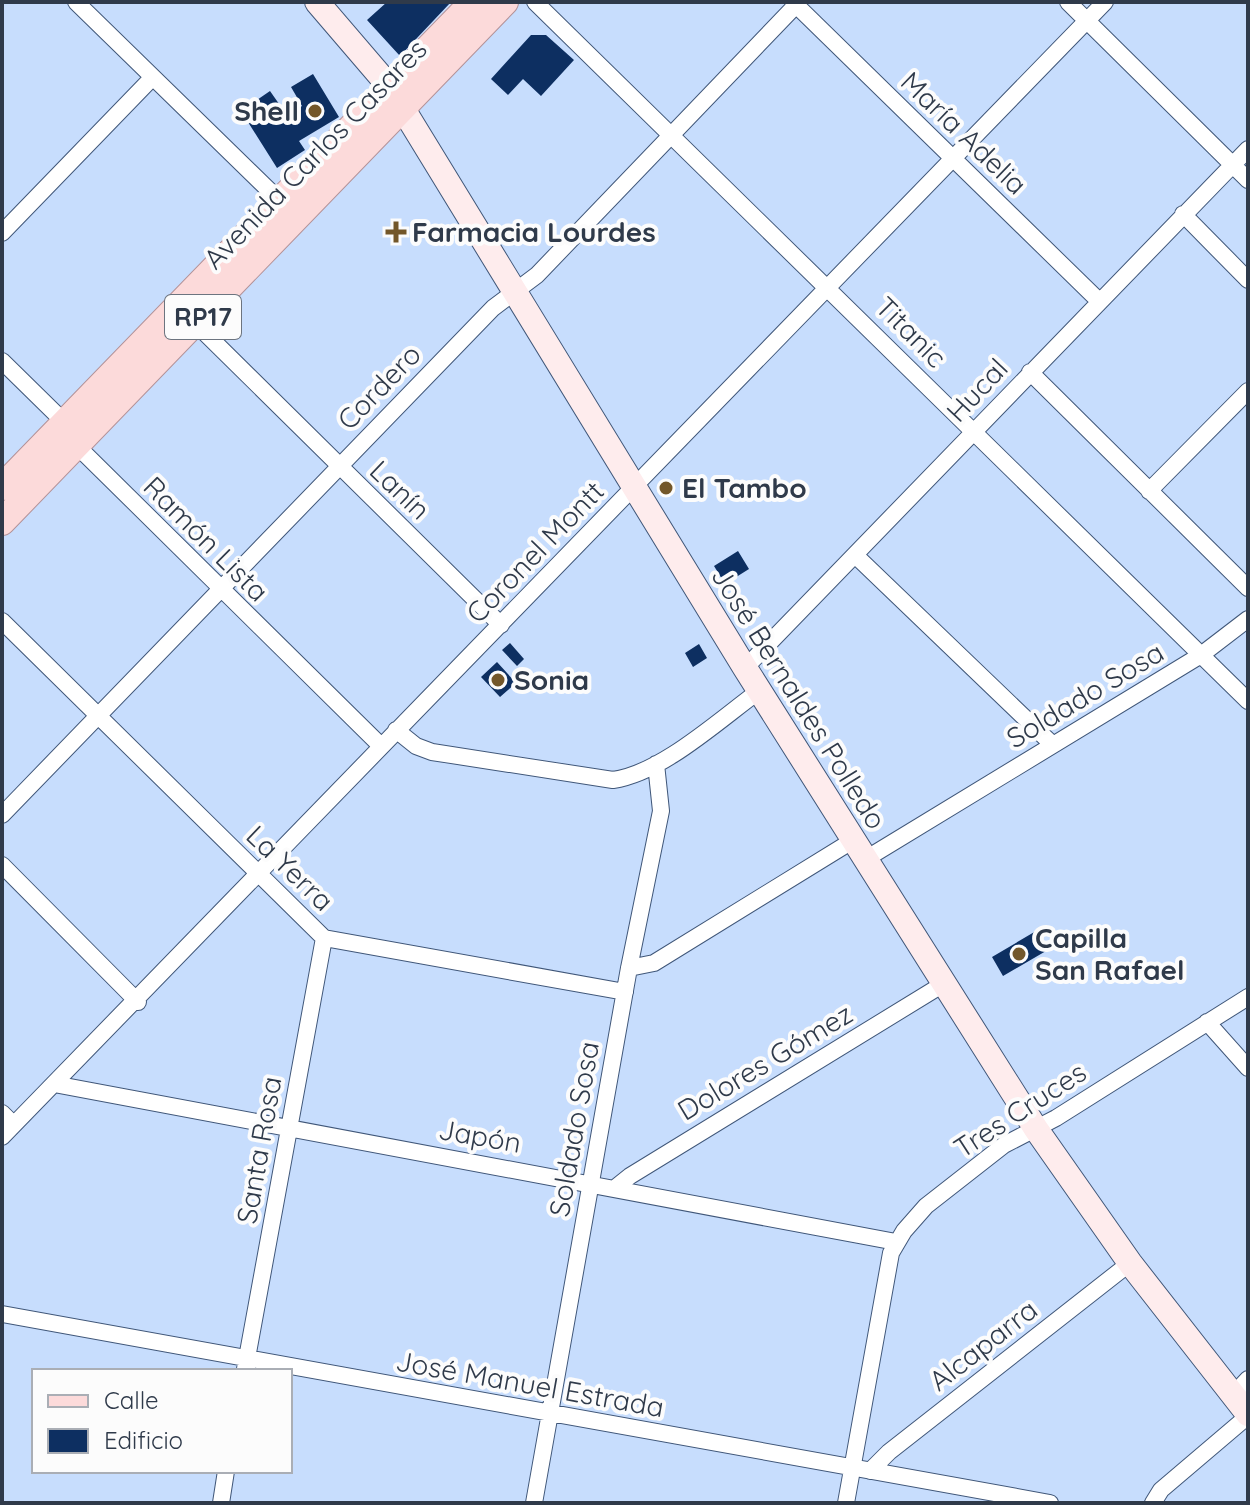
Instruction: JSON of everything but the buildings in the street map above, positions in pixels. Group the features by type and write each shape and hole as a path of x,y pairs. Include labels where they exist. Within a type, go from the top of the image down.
{"main road":[{"name":"José Bernaldes Polledo","path":"317,2 389,86 759,691 1036,1129 1130,1263 1244,1401"},
{"name":"Avenida Carlos Casares","path":"2,522 70,434 279,200 473,2"},
{"name":"Avenida Carlos Casares","path":"2,487 70,434 196,324 505,2"}],"street":[{"path":"76,2 279,200"},
{"name":"Titanic","path":"535,2 1248,701"},
{"path":"1068,2 1248,180"},
{"name":"Coronel Montt","path":"6,1125 54,1084 138,1002 396,730 1105,2"},
{"name":"Cordero","path":"2,815 493,308 537,275 796,3"},
{"name":"María Adelia","path":"796,3 1098,300"},
{"path":"2,233 152,78"},
{"name":"Hucal","path":"745,668 1098,300 1248,149"},
{"path":"1183,214 1248,280"},
{"name":"Lanín","path":"196,324 501,625"},
{"name":"Ramón Lista","path":"2,361 220,591 381,746"},
{"path":"1030,372 1248,588"},
{"path":"1149,491 1248,391"},
{"path":"855,555 1053,745"},
{"name":"Soldado Sosa","path":"629,968 654,963 1053,745 1201,655 1248,619"},
{"name":"La Yerra","path":"2,621 98,719 324,938 625,992"},
{"path":"396,730 416,746 432,752 613,780 631,777 656,764 759,691"},
{"name":"Soldado Sosa","path":"534,1503 629,968 661,811 656,764"},
{"path":"2,865 138,1002"},
{"name":"Santa Rosa","path":"245,1366 324,938"},
{"name":"Dolores Gómez","path":"615,1188 945,983"},
{"name":"Tres Cruces","path":"846,1503 896,1242 926,1206 1004,1145 1036,1129 1248,997"},
{"path":"1207,1022 1248,1068"},
{"name":"Japón","path":"54,1084 896,1242"},
{"name":"Alcaparra","path":"870,1471 889,1452 1130,1263"},
{"name":"José Manuel Estrada","path":"2,1314 245,1366"},
{"name":"José Manuel Estrada","path":"292,1373 551,1414 1050,1503"},
{"path":"1153,1503 1161,1490 1244,1401"},
{"path":"221,1503 226,1473"}],"place":[{"name":"Shell","path":"315,111"},
{"name":"Farmacia Lourdes","path":"396,232"},
{"name":"El Tambo","path":"666,488"},
{"name":"Sonia","path":"498,680"},
{"name":"Capilla San Rafael","path":"1019,954"}]}
